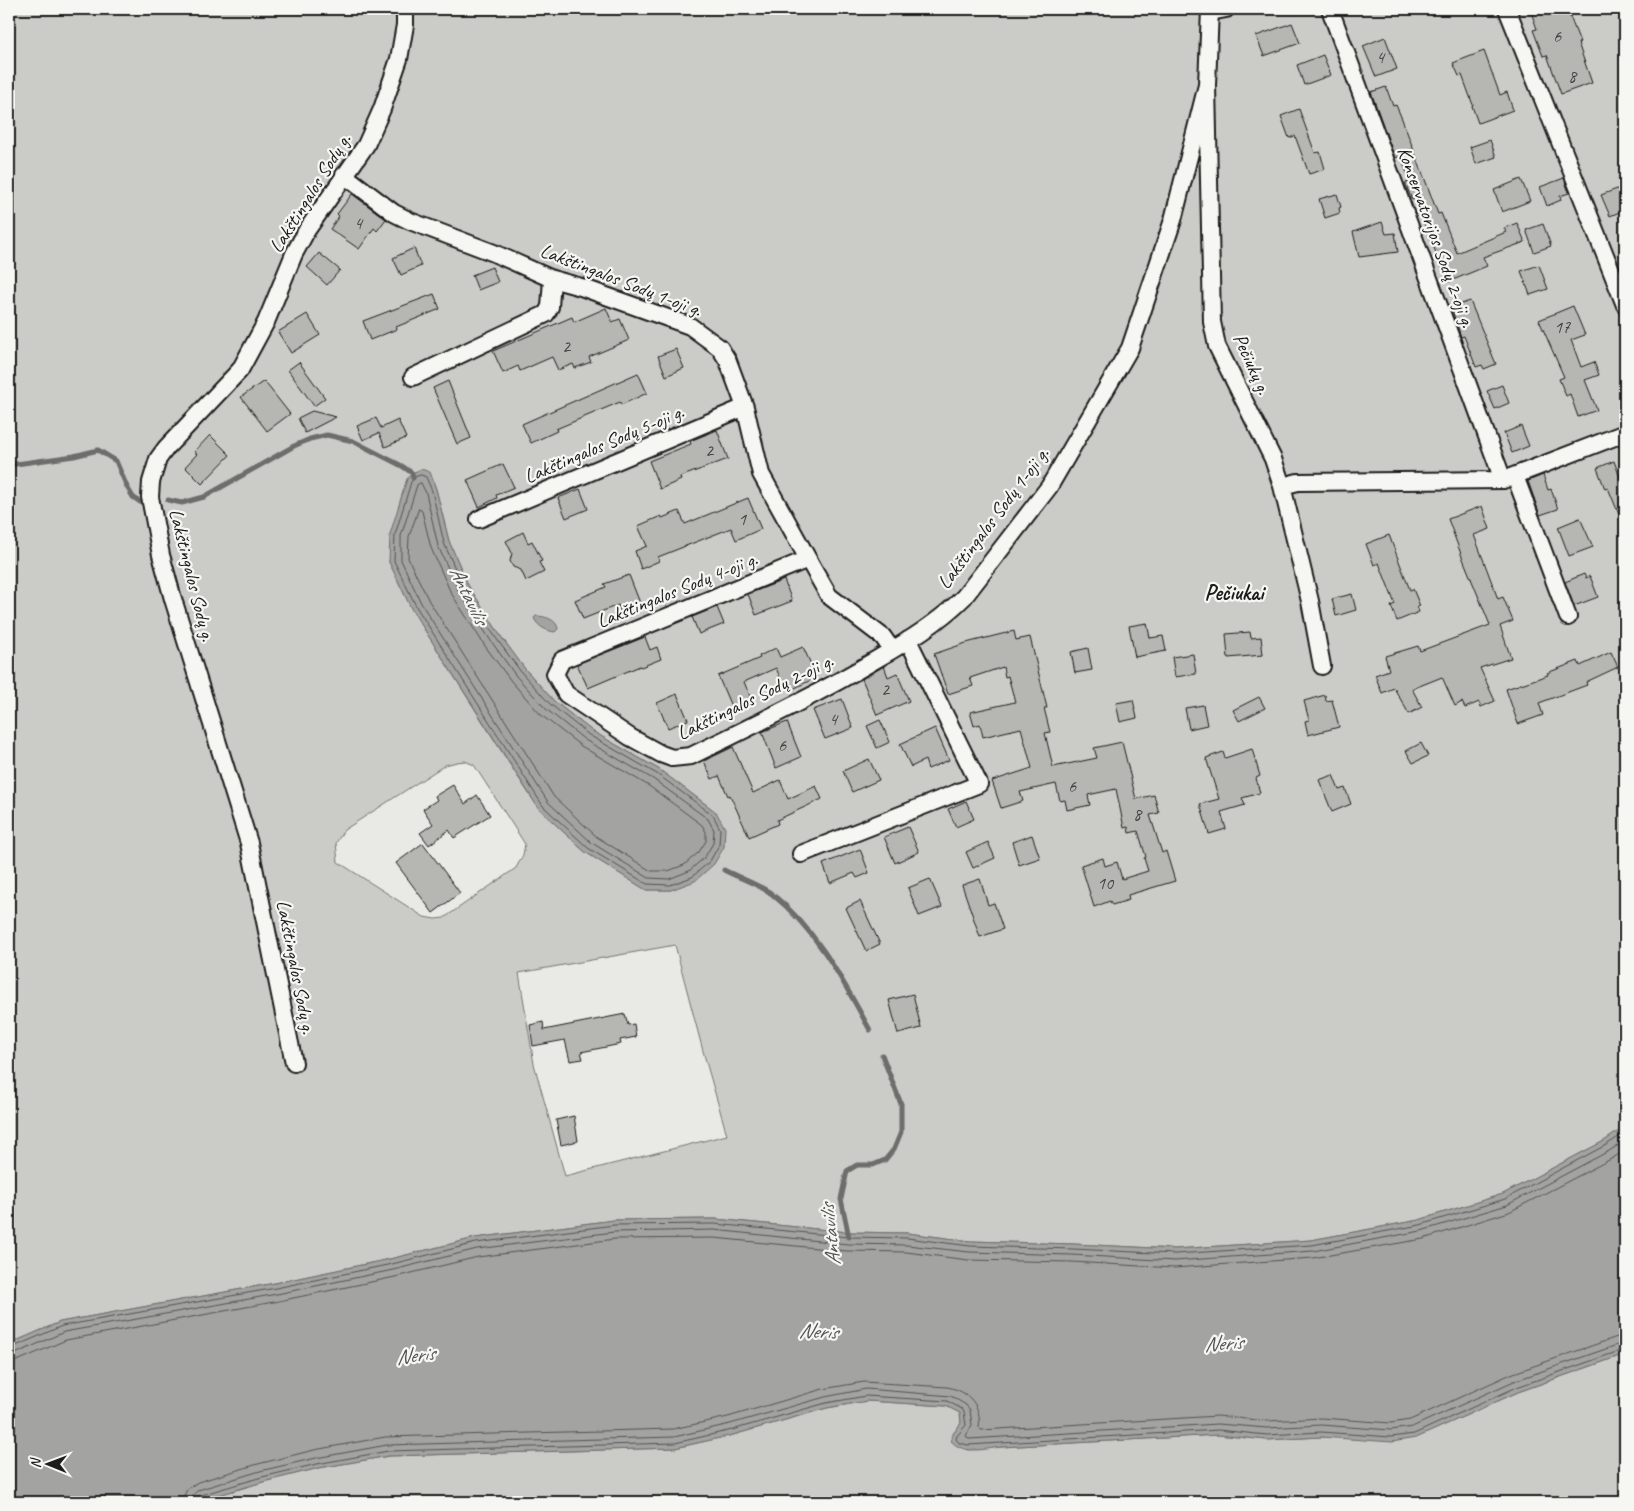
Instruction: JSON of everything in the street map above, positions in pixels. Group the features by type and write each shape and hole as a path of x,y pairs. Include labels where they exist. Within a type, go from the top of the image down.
{"street":[{"name":"Lakštingalos Sodų g.","path":"294,1063 249,843 161,555 150,498 151,482 158,459 166,448 240,370 266,322 294,254 307,230 344,174 366,145 382,109 399,59 405,25 405,9"},
{"path":"1210,10 1226,9"},
{"name":"Konservatorijos Sodų 2-oji g.","path":"1330,9 1509,478 1568,617"},
{"path":"1507,9 1625,305"},
{"name":"Pečiukų g.","path":"1210,10 1208,85 1212,322 1217,346 1273,459 1282,486 1310,601 1322,666"},
{"name":"Lakštingalos Sodų 1-oji g.","path":"344,174 394,213 410,221 494,252 552,278 690,326 720,348 728,361 745,407 761,474 808,559 830,596 882,637 892,650 948,613 964,597 1049,487 1130,348 1173,220 1208,85"},
{"path":"413,377 546,314 550,306 552,278"},
{"name":"Lakštingalos Sodų 5-oji g.","path":"479,519 745,407"},
{"path":"1282,486 1298,482 1509,478 1625,433"},
{"name":"Lakštingalos Sodų 4-oji g.","path":"562,660 808,559"},
{"path":"801,854 979,784 908,640"},
{"name":"Lakštingalos Sodų 2-oji g.","path":"562,660 555,674 566,694 630,737 661,754 672,758 683,758 691,756 838,683 892,650"}],"shaded area":[{"path":"9,9 1625,9 1625,1127 1604,1141 1503,1194 1419,1220 1311,1240 1175,1249 970,1241 907,1233 848,1232 715,1219 614,1220 475,1238 390,1259 275,1283 60,1322 9,1344","holes":["429,472 436,489 449,541 468,585 500,635 525,669 554,701 592,731 660,770 716,812 671,890 646,890 585,852 539,809 412,610 389,562 400,502 407,479","465,761 474,765 525,844 523,855 516,868 444,918 435,919 424,917 338,862 336,843 344,830 445,765","675,945 727,1135 565,1176 534,1064 519,973"]},
{"path":"1625,1354 1625,1502 195,1502 319,1468 389,1456 675,1448 733,1435 827,1408 867,1401 946,1406 960,1413 961,1423 953,1434 968,1450 1218,1435 1267,1440 1321,1437 1416,1438 1518,1392"}],"water":[{"path":"421,469 430,472 449,541 468,585 500,635 525,669 554,701 592,731 660,770 716,812 725,828 724,847 714,864 695,881 671,890 646,890 585,852 539,809 412,610 389,562 390,534 407,479 412,473"},
{"path":"536,616 553,620 558,629 555,632 542,628 535,621 534,618"},
{"name":"Neris","path":"1625,1127 1625,1354 1518,1392 1416,1438 1392,1442 1321,1437 1267,1440 1218,1435 968,1450 951,1441 953,1434 961,1423 960,1413 946,1406 867,1401 827,1408 733,1435 675,1448 389,1456 319,1468 195,1502 9,1502 9,1344 60,1322 275,1283 390,1259 475,1238 614,1220 715,1219 848,1232 907,1233 970,1241 1175,1249 1311,1240 1419,1220 1503,1194 1604,1141"}],"building":[{"path":"1530,9 1567,9 1580,42 1578,43 1592,83 1561,94 1547,55 1543,56 1533,30 1537,29"},
{"path":"1292,23 1300,43 1264,56 1256,36"},
{"path":"1385,37 1397,69 1376,77 1363,46"},
{"path":"1484,51 1500,95 1507,92 1513,110 1478,123 1462,75 1459,76 1453,63"},
{"path":"1323,55 1331,75 1304,85 1297,65"},
{"path":"1386,87 1393,106 1396,105 1402,119 1438,214 1441,213 1457,253 1506,232 1504,228 1517,223 1525,242 1483,257 1487,266 1448,282 1414,199 1412,200 1405,183 1410,182 1401,156 1395,158 1371,92"},
{"path":"1299,109 1315,153 1320,152 1325,169 1309,174 1295,136 1289,138 1281,116"},
{"path":"1490,140 1496,157 1476,164 1470,147"},
{"path":"1564,178 1569,193 1560,196 1561,200 1547,206 1540,187"},
{"path":"1521,179 1530,201 1502,212 1494,190"},
{"path":"1625,186 1625,210 1610,216 1601,195"},
{"path":"352,194 386,219 377,231 374,228 359,249 330,229 339,216 337,214"},
{"path":"1337,194 1341,207 1339,208 1340,213 1325,218 1319,199"},
{"path":"1382,222 1386,234 1395,233 1398,252 1359,257 1353,232"},
{"path":"1543,224 1551,246 1534,252 1526,230"},
{"path":"414,248 421,266 401,275 393,258"},
{"path":"319,253 340,270 327,285 307,267"},
{"path":"1539,265 1548,289 1530,295 1521,271"},
{"path":"492,267 498,282 478,290 472,275"},
{"path":"434,294 440,309 370,340 363,321"},
{"path":"1470,301 1496,364 1484,369 1482,365 1476,367 1464,336 1461,337 1453,313 1453,307"},
{"path":"1573,306 1585,335 1571,340 1581,367 1594,362 1599,375 1585,380 1597,410 1578,417 1570,394 1566,396 1559,379 1564,377 1539,320"},
{"path":"606,308 612,322 620,319 629,340 589,357 591,362 575,368 573,364 558,370 552,357 520,371 518,366 503,373 493,351 572,317 574,322"},
{"path":"307,314 320,335 291,353 278,332"},
{"path":"676,349 684,368 666,376 658,356"},
{"path":"299,362 325,398 314,406 288,370"},
{"path":"638,373 647,393 621,405 620,402 556,429 557,431 531,443 522,424"},
{"path":"264,381 290,414 267,431 241,397"},
{"path":"448,381 471,438 457,444 433,388"},
{"path":"1502,385 1509,403 1495,409 1487,391"},
{"path":"312,411 336,417 305,433 298,418"},
{"path":"376,418 381,428 398,420 406,438 385,447 379,433 363,440 357,426"},
{"path":"1521,426 1529,446 1512,453 1504,433"},
{"path":"717,430 728,459 680,477 681,480 660,489 649,461 691,444 690,441"},
{"path":"210,435 230,455 202,484 185,467 197,454 194,452"},
{"path":"1614,461 1625,491 1625,529 1608,488 1605,489 1597,468"},
{"path":"503,464 514,487 496,495 497,498 479,507 467,480"},
{"path":"1543,475 1548,490 1551,489 1558,509 1540,515 1528,481"},
{"path":"580,489 588,509 566,518 558,498"},
{"path":"748,498 761,529 736,540 731,528 658,557 659,561 641,569 635,551 647,546 638,526 679,511 685,524"},
{"path":"1482,506 1490,529 1474,535 1498,599 1503,597 1513,621 1500,626 1511,658 1480,668 1495,701 1481,707 1479,702 1465,708 1462,702 1455,706 1442,677 1412,689 1422,707 1409,714 1394,688 1382,693 1375,675 1389,670 1385,656 1418,646 1420,651 1490,625 1448,519"},
{"path":"1580,518 1593,547 1569,556 1558,527"},
{"path":"523,532 528,543 532,541 542,561 539,562 544,572 526,581 521,570 513,567 510,561 512,553 506,541"},
{"path":"1389,535 1410,590 1413,589 1420,606 1417,607 1419,612 1397,621 1391,606 1395,604 1379,563 1374,565 1366,544"},
{"path":"1584,574 1586,578 1590,576 1598,597 1574,606 1565,582"},
{"path":"629,575 642,608 622,615 618,605 583,619 575,600 606,587 604,584"},
{"path":"784,580 792,601 756,615 748,594"},
{"path":"1352,594 1356,610 1336,616 1332,599"},
{"path":"717,607 724,624 699,634 692,617"},
{"path":"1147,623 1150,638 1163,636 1166,651 1135,657 1129,626"},
{"path":"1014,631 1016,640 1030,637 1047,708 1044,708 1050,732 1045,733 1053,767 1097,758 1094,748 1122,742 1136,799 1154,795 1159,813 1150,815 1162,853 1166,851 1175,881 1128,895 1129,900 1112,905 1110,901 1094,907 1081,865 1103,858 1105,866 1117,862 1122,879 1148,871 1138,831 1129,833 1128,827 1124,828 1116,789 1088,795 1090,805 1067,810 1065,800 1060,801 1056,784 1020,792 1023,801 1001,808 992,781 1032,768 1021,728 983,737 980,724 974,726 970,712 1015,702 1008,676 1005,677 1003,667 970,678 973,686 948,694 934,654 966,643"},
{"path":"1250,632 1251,638 1261,637 1263,655 1228,658 1226,634"},
{"path":"645,637 650,650 657,647 661,659 588,688 577,664"},
{"path":"803,647 817,677 793,689 789,679 782,682 776,668 744,682 753,703 733,711 718,676 760,658 759,656 776,648 780,657"},
{"path":"1088,648 1092,670 1075,673 1071,652"},
{"path":"1611,652 1618,667 1586,682 1587,685 1539,703 1543,715 1518,724 1506,689 1548,675 1547,673 1578,661 1580,666"},
{"path":"1193,654 1196,674 1175,677 1172,657"},
{"path":"884,666 888,677 897,673 909,701 877,715 862,679"},
{"path":"677,694 688,720 668,728 657,703"},
{"path":"1325,695 1326,701 1332,700 1339,727 1308,735 1305,721 1309,720 1304,701"},
{"path":"1259,697 1265,708 1239,721 1233,710"},
{"path":"842,699 853,728 825,739 813,710"},
{"path":"1133,700 1137,718 1120,722 1116,703"},
{"path":"1203,705 1207,725 1189,729 1185,708"},
{"path":"880,720 890,742 877,748 867,726"},
{"path":"787,722 801,757 776,768 762,732"},
{"path":"935,728 949,760 928,769 925,760 911,767 900,744"},
{"path":"1421,743 1428,756 1413,763 1406,751"},
{"path":"733,747 753,793 780,780 788,799 816,786 822,799 777,820 778,824 749,837 719,776 712,779 704,761"},
{"path":"1252,749 1260,776 1256,778 1260,793 1242,798 1245,805 1221,812 1226,829 1209,834 1200,804 1219,799 1206,758 1223,752 1225,758"},
{"path":"869,759 879,780 852,792 843,771"},
{"path":"1333,775 1339,790 1345,788 1351,804 1332,812 1319,780"},
{"path":"453,785 465,804 477,795 490,815 454,838 449,830 429,845 420,833 433,824 423,809 437,800 435,796"},
{"path":"966,801 974,819 956,827 948,809"},
{"path":"908,827 919,852 895,863 884,837"},
{"path":"1032,835 1040,858 1019,865 1012,842"},
{"path":"988,842 995,858 973,868 966,852"},
{"path":"423,843 460,893 433,913 396,863"},
{"path":"860,849 869,873 857,878 854,873 830,883 823,864"},
{"path":"930,879 942,907 919,916 908,888"},
{"path":"980,879 988,905 994,903 1003,929 980,937 962,885"},
{"path":"860,901 880,944 866,951 846,908"},
{"path":"913,994 921,1028 898,1034 889,1000"},
{"path":"625,1014 628,1025 634,1024 636,1037 620,1040 621,1044 581,1052 583,1059 570,1061 565,1040 533,1046 530,1025 543,1022 544,1030"},
{"path":"574,1116 578,1141 561,1145 556,1120"}],"waterway":[{"name":"Antavilis","path":"168,500 182,503 204,497 294,446 310,439 327,435 353,441 402,466 412,473 413,478"},
{"name":"Antavilis","path":"9,465 74,456 98,450 116,461 127,487 133,497 140,502"},
{"name":"Antavilis","path":"724,870 761,887 788,908 828,957 870,1030"},
{"name":"Antavilis","path":"849,1237 841,1199 847,1171 857,1165 873,1165 885,1160 894,1149 901,1132 901,1104 882,1055"}],"district":[{"name":"Pečiukai","path":"1234,593"}]}
